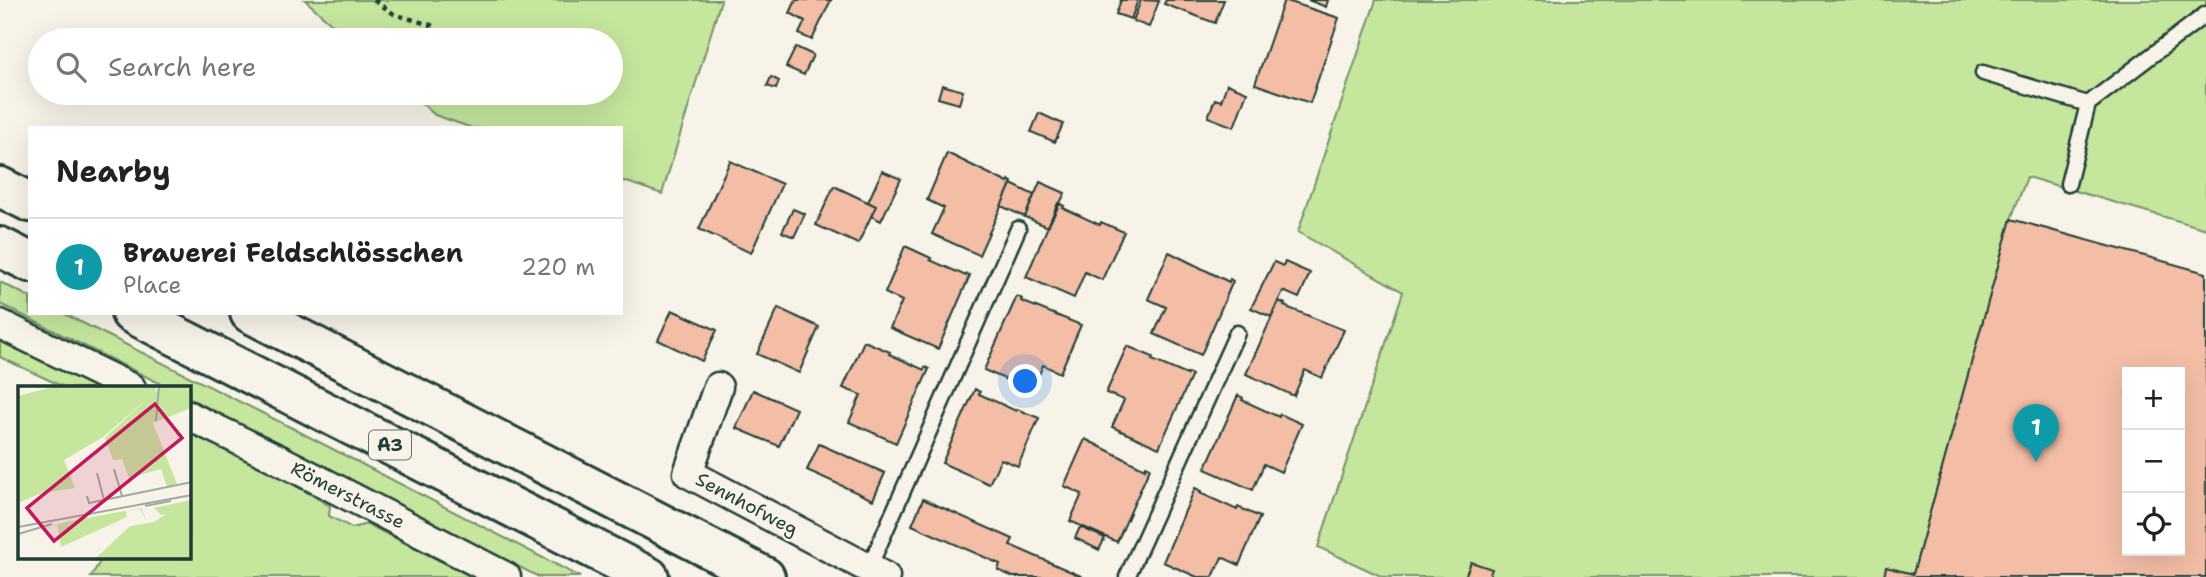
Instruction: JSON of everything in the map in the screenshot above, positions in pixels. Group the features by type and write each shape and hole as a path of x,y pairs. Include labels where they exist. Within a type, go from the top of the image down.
{"highway":[{"path":"0,187 28,201"},
{"path":"0,247 28,261"},
{"name":"A3","path":"135,315 649,577"},
{"path":"254,315 765,577"}],"street":[{"path":"0,324 127,386"},
{"name":"Sennhofweg","path":"718,387 688,473 877,573"},
{"name":"Römerstrasse","path":"191,417 506,577"}],"lane":[{"path":"2068,184 2088,104 2206,13"},
{"path":"1983,73 2088,104"},
{"path":"877,573 1018,229"},
{"path":"1128,577 1237,333"}],"path":[{"path":"374,0 394,14 434,26"}],"green space":[{"path":"305,0 721,0 662,194 623,181 623,126 466,126 435,115 424,105 623,105 623,28 336,28"},
{"path":"1376,0 2206,0 2206,229 2027,177 2011,219 1913,574 1886,568 1884,577 1383,577 1318,547 1403,292 1298,232"},
{"path":"0,282 28,296 28,315 67,315 580,577 539,577 191,399 191,386 165,386 0,304"},
{"path":"0,341 94,386 62,386 0,357"},
{"path":"191,433 272,472 330,506 329,516 352,528 367,524 472,577 91,577 101,560 191,560"}],"building":[{"path":"796,0 831,0 812,40 799,34 805,21 790,13"},
{"path":"1121,0 1138,0 1131,19 1116,14"},
{"path":"1141,0 1159,1 1149,27 1133,21"},
{"path":"1166,0 1224,0 1215,23 1164,4"},
{"path":"1284,0 1339,18 1310,103 1255,84"},
{"path":"1308,0 1328,0 1326,7"},
{"path":"796,47 813,55 804,75 786,67"},
{"path":"771,77 779,81 776,89 767,86"},
{"path":"1227,84 1247,92 1234,127 1208,117 1215,99 1221,101"},
{"path":"942,85 963,91 959,104 938,98"},
{"path":"1039,113 1063,124 1055,142 1031,132"},
{"path":"947,153 1008,183 1009,180 1012,182 979,255 932,234 944,208 927,200"},
{"path":"730,161 782,184 751,253 699,229"},
{"path":"882,171 901,179 881,221 871,216 876,206 868,202"},
{"path":"1040,182 1065,193 1048,227 1025,217"},
{"path":"1011,184 1034,195 1025,217 1001,206"},
{"path":"834,186 876,206 858,244 816,225"},
{"path":"1058,203 1064,206 1063,208 1100,225 1101,222 1124,232 1102,280 1085,272 1074,298 1026,277"},
{"path":"793,209 805,214 794,237 782,232"},
{"path":"2011,219 2206,273 2206,577 1884,577 1886,567 1913,574"},
{"path":"905,246 931,258 930,260 966,276 970,275 938,349 890,328 902,301 885,293"},
{"path":"1169,252 1229,282 1230,279 1233,281 1201,355 1154,334 1166,307 1148,299"},
{"path":"1274,262 1283,266 1285,262 1310,273 1299,298 1283,291 1271,317 1251,308"},
{"path":"1017,296 1021,301 1081,325 1060,373 1043,365 1032,391 984,370"},
{"path":"1279,301 1285,304 1284,306 1344,330 1322,378 1305,370 1294,396 1246,374"},
{"path":"778,308 819,327 799,373 757,354"},
{"path":"672,310 717,330 702,361 658,340"},
{"path":"864,341 924,370 925,367 929,369 896,443 849,422 861,395 843,388"},
{"path":"1127,346 1153,357 1152,360 1192,375 1159,448 1112,427 1124,400 1106,393"},
{"path":"975,389 979,394 1016,411 1017,409 1039,418 1018,466 1001,459 989,484 942,463"},
{"path":"753,390 796,409 779,446 736,428"},
{"path":"1238,395 1242,400 1279,417 1280,414 1302,424 1281,472 1264,464 1253,490 1205,469"},
{"path":"1085,439 1145,469 1146,466 1150,468 1117,542 1070,521 1082,494 1064,486"},
{"path":"819,444 885,473 873,500 807,470"},
{"path":"1195,488 1201,491 1200,493 1237,510 1238,507 1260,517 1239,565 1222,557 1213,577 1197,577 1163,562"},
{"path":"923,499 1013,539 1010,545 1083,577 1013,577 998,570 1000,564 912,525"},
{"path":"1080,527 1105,538 1099,550 1075,538"},
{"path":"1471,562 1492,569 1489,577 1465,577"}],"place":[{"name":"Brauerei Feldschlösschen","path":"2036,462"}]}
